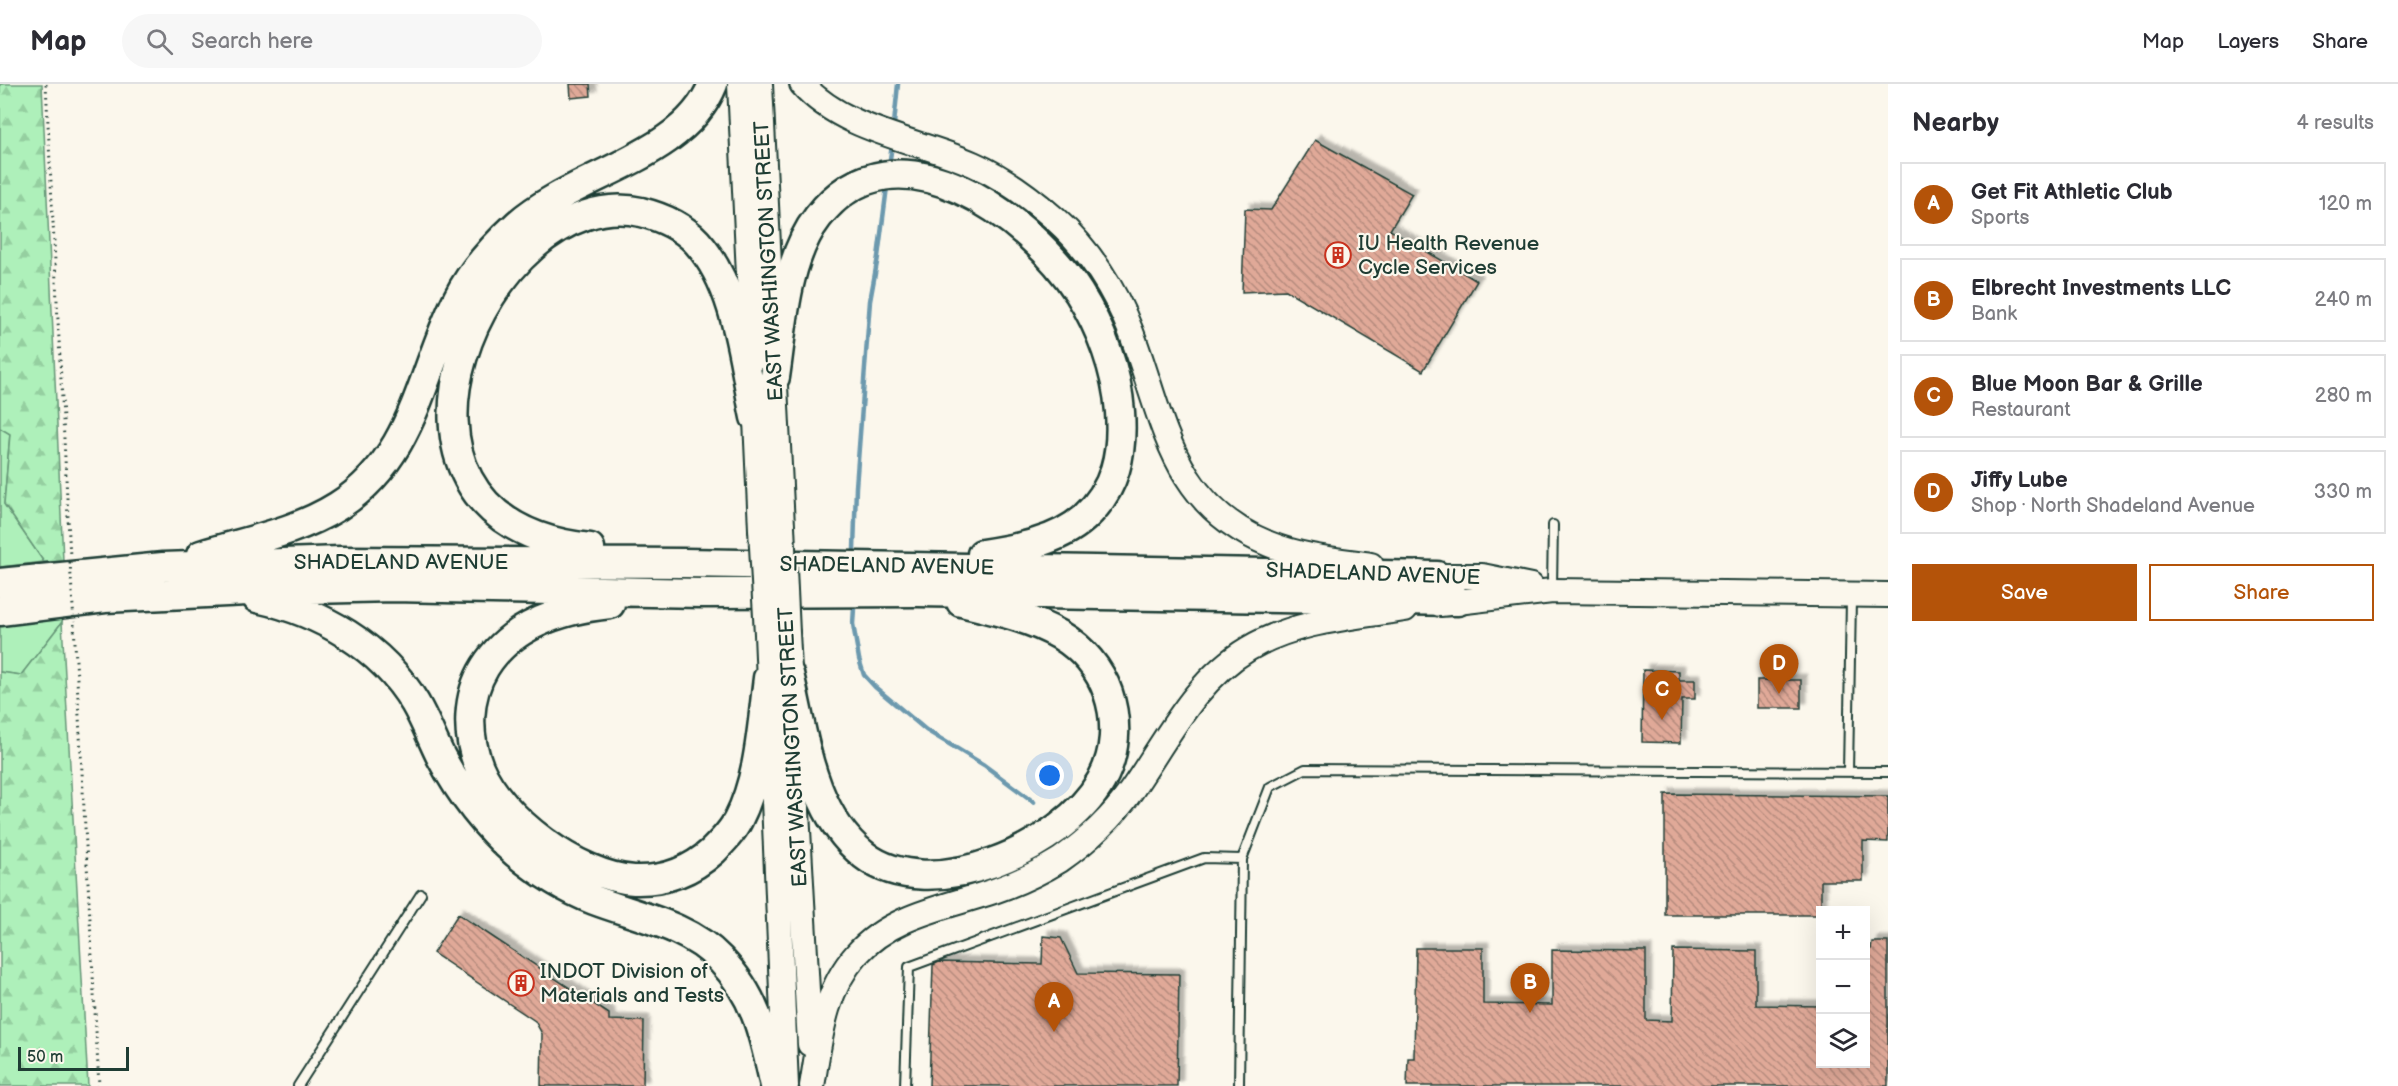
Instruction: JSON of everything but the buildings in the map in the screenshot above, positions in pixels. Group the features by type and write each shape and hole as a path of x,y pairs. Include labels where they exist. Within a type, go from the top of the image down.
{"highway":[{"path":"163,567 304,523 338,506 365,485 384,465 402,436 446,324 458,299 480,264 507,234 539,208 675,135 704,105 713,84"},
{"path":"775,377 786,299 795,264 804,242 818,217 830,204 845,192 864,183 890,176 910,175 938,180 957,188 993,207 1015,223 1048,253 1067,277 1087,308 1103,342 1119,397 1122,436 1120,453 1118,466 1108,488 1083,519 1068,529 1043,540 915,579"},
{"path":"684,563 555,542 515,525 485,502 472,486 462,466 454,437 452,415 459,368 477,320 515,264 561,226 586,214 603,211 623,210 653,216 669,222 691,237 707,256 716,272 736,324 755,417"},
{"name":"SHADELAND AVENUE","path":"0,583 163,567 340,561 684,563 915,579 1458,601"},
{"name":"SHADELAND AVENUE","path":"0,611 105,598 213,592 393,587 701,593 915,579 1437,576"},
{"path":"779,676 826,808 843,834 863,855 874,862 906,874 951,873 1000,859 1042,837 1068,819 1092,795 1107,769 1115,729 1106,686 1088,658 1062,636 915,579"},
{"path":"213,592 249,597 289,607 322,620 352,637 385,664 411,697 460,790 481,817 514,851 565,886 596,901 680,932 700,943 718,957 741,985 758,1017 775,1086"},
{"path":"701,593 580,609 533,624 509,638 489,660 482,672 473,694 470,711 472,745 479,767 493,791 533,833 555,849 591,868 613,876 636,880 680,873 706,857 721,843 738,821 754,776 779,676"}],"main road":[{"name":"EAST WASHINGTON STREET","path":"740,84 755,417 771,528"},
{"name":"EAST WASHINGTON STREET","path":"760,84 775,377 771,528 779,676 786,1086"},
{"path":"802,84 819,101 842,116 987,171 1033,200 1068,232 1094,264 1122,311 1165,435 1180,466 1205,500 1226,519 1249,534 1287,550 1437,576"},
{"name":"SHADELAND AVENUE","path":"1437,576 1482,576 1552,591"},
{"path":"1552,591 1888,595"},
{"name":"SHADELAND AVENUE","path":"1458,601 1552,591"},
{"path":"812,1086 825,1010 839,979 859,952 879,934 903,921 1019,882 1044,870 1084,842 1131,791 1197,693 1220,668 1267,639 1300,628 1353,617 1458,601"},
{"name":"EAST WASHINGTON STREET","path":"779,676 812,1086"}],"lane":[{"path":"1552,591 1553,525"},
{"path":"1848,772 1851,594"},
{"path":"1239,1086 1242,860 1270,787 1305,769 1888,772"},
{"path":"905,1086 909,967 1204,858 1242,860"},
{"path":"298,1086 421,894"}],"path":[{"path":"46,84 99,1086"}],"green space":[{"path":"0,84 42,84 63,561 44,562 4,504 10,434 0,428"},
{"path":"0,428 10,433 4,504 44,562 0,567"},
{"path":"63,616 62,622 21,675 0,672 0,623"},
{"path":"62,622 88,1086 0,1086 0,672 21,675"}],"waterway":[{"path":"894,124 898,84"},
{"path":"889,166 892,145"},
{"path":"854,550 856,487 870,301 887,187"},
{"path":"854,608 853,624 859,659 864,675 875,687 926,730 984,765 1034,802"}],"place":[{"name":"IU Health Revenue Cycle Services","path":"1338,255"},
{"name":"Jiffy Lube","path":"1779,694"},
{"name":"Blue Moon Bar & Grille","path":"1662,720"},
{"name":"INDOT Division of Materials and Tests","path":"521,983"},
{"name":"Elbrecht Investments LLC","path":"1530,1013"},
{"name":"Get Fit Athletic Club","path":"1054,1032"}]}
